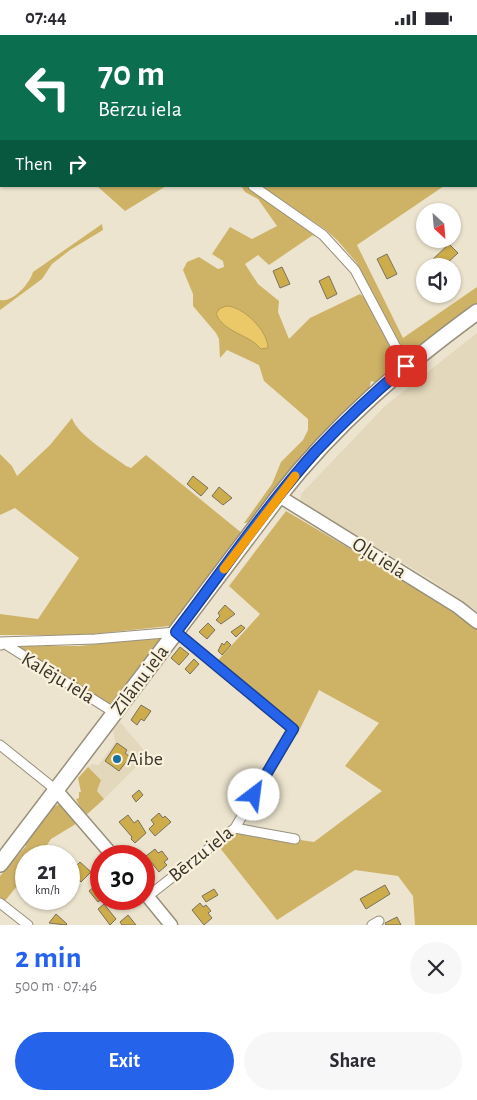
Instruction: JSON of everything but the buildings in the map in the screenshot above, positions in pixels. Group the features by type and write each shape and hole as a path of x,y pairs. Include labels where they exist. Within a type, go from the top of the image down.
{"highway":[{"name":"Zīlānu iela","path":"0,864 279,496 347,419 406,366 477,312"}],"street":[{"path":"254,187 323,235 355,270 406,366"},
{"name":"Oļu iela","path":"279,496 458,607 477,622"},
{"path":"1,644 176,632"},
{"name":"Bērzu iela","path":"155,888 234,828 293,729 176,632"},
{"name":"Kalēju iela","path":"1,644 115,713"},
{"path":"0,745 56,790 104,845"},
{"path":"234,828 295,839"},
{"path":"0,903 28,925"},
{"path":"155,906 171,925"}],"shaded area":[{"path":"98,187 164,187 125,211"},
{"path":"242,187 250,187 315,234 314,237 313,235 269,265 258,255 245,264 258,284 279,301 278,312 289,339 310,318 360,294 365,298 401,361 377,383 371,381 369,389 311,448 252,520 244,523 272,484 281,462 303,440 308,430 308,419 264,381 259,365 227,350 220,358 219,339 193,306 193,294 183,270 187,262 199,257 218,269 224,267 223,261 212,254 230,227 252,239 277,226 258,199 245,192"},
{"path":"261,187 443,187 419,203 416,203 416,205 357,245 403,338 454,303 461,303 461,298 477,287 477,305 419,346 407,350 402,347 356,262 326,230"},
{"path":"102,224 103,230 70,250 52,264 42,279 0,310 0,300 10,298 20,291 33,272"},
{"path":"226,306 240,310 259,327 267,341 268,348 261,349 220,320 216,314 219,309"},
{"path":"477,333 477,612 430,579 300,502 301,494 386,405"},
{"path":"72,418 88,438 126,466 131,468 146,455 243,534 176,622 169,626 84,635 0,635 0,614 38,619 79,558 15,508 0,515 0,454 12,466 17,476 50,445"},
{"path":"286,511 423,592 477,629 477,925 415,925 413,896 398,876 355,870 277,920 220,848 235,830 314,842 382,791 345,766 379,723 319,690 297,735 212,667 260,614 229,586"},
{"path":"160,637 162,639 111,707 12,646 79,646"},
{"path":"120,722 148,755 104,799 97,791 101,780 88,767 92,764 99,765 115,742 113,729"},
{"path":"88,767 101,780 97,791 104,799 85,816 76,799 79,798 79,792 81,792 78,778"},
{"path":"62,804 79,822 51,839 47,845 25,845 44,816 54,807"},
{"path":"15,859 15,888 4,902 0,899 0,876"}],"slow traffic":[{"path":"224,569 295,476"}],"place":[{"name":"Aibe","path":"117,759"}],"route":[{"path":"254,795 293,729 176,632 279,496 315,453 370,397 406,366"}]}
